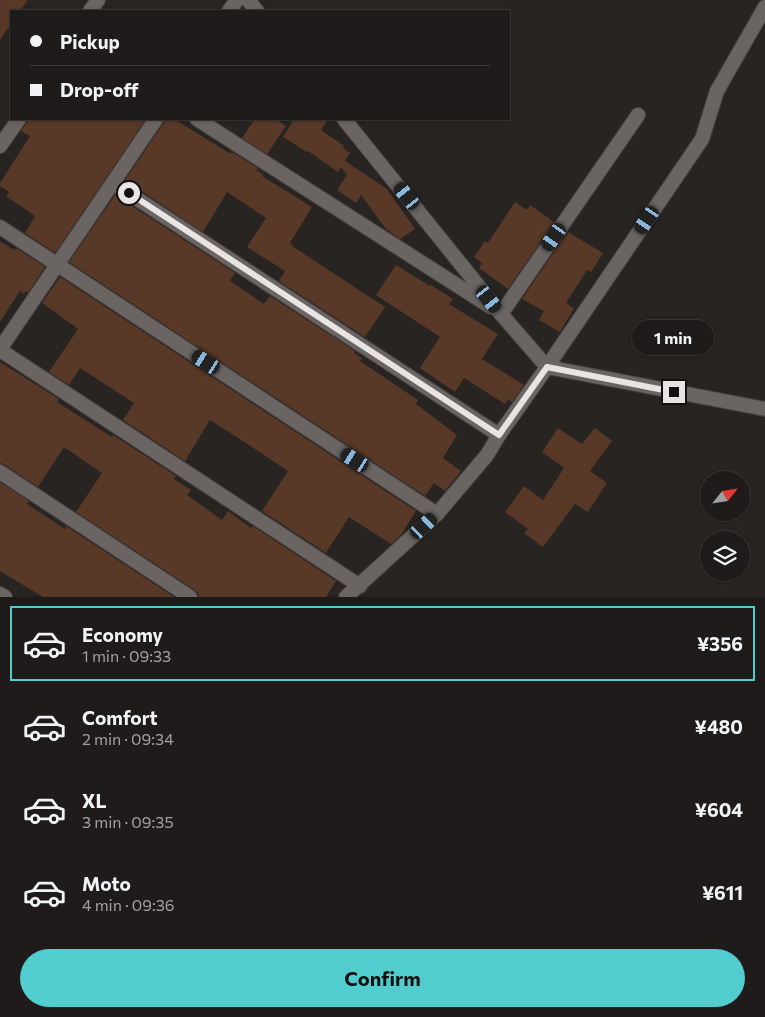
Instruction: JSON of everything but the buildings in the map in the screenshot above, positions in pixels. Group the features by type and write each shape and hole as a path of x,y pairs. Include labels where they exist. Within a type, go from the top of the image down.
{"street":[{"path":"248,0 256,10"},
{"path":"346,597 437,514 487,455 702,139 717,90 765,7"},
{"path":"501,314 638,115"},
{"path":"0,146 17,120"},
{"path":"155,120 0,350 360,586"},
{"path":"199,120 501,314"},
{"path":"345,120 501,314 547,367 765,409"},
{"path":"113,183 499,435"},
{"path":"0,227 437,514"},
{"path":"0,472 190,597"},
{"path":"0,594 5,597"}],"route":[{"path":"129,193 499,435 547,367 674,392"}]}
